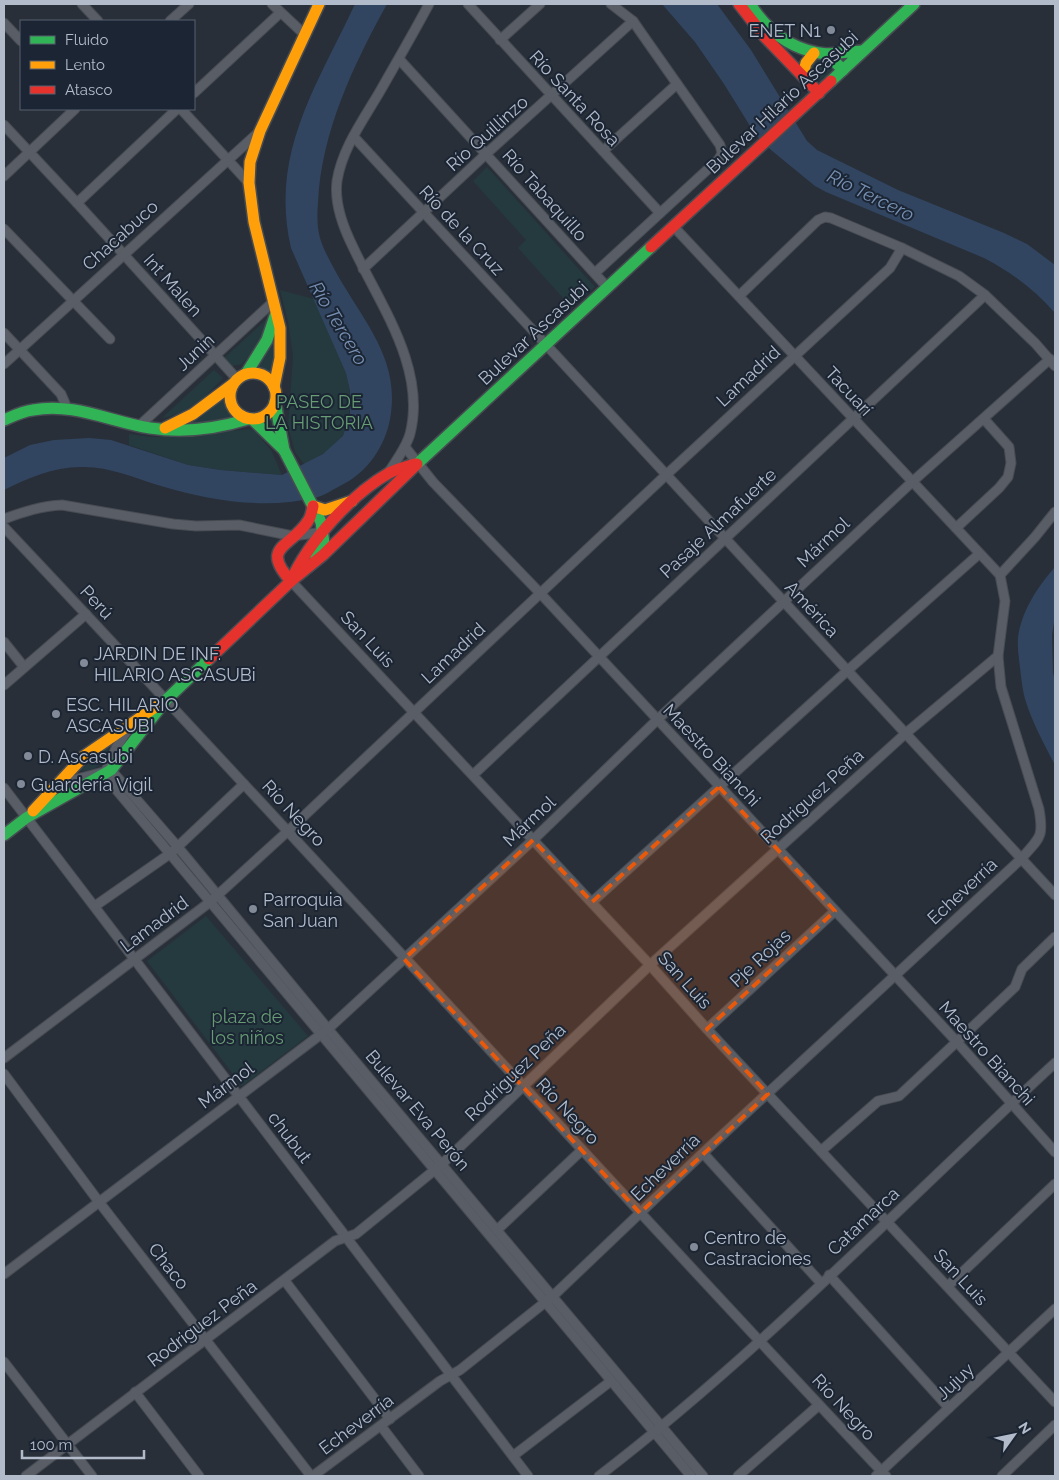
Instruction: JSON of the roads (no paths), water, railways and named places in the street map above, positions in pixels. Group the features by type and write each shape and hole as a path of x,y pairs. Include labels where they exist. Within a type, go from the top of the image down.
{"main road":[{"path":"307,569 311,560 324,545 323,532 321,522 284,450 274,387 282,343 254,222 249,183 250,162 260,131 319,4"},
{"path":"739,4 765,38 819,92"},
{"path":"750,4 774,34 794,46 814,53 827,54 862,51"},
{"name":"Bulevar Hilario Ascasubi","path":"674,227 914,4"},
{"path":"803,75 806,63 814,53"},
{"path":"827,54 842,70"},
{"name":"Bulevar Ascasubi","path":"417,464 674,227"},
{"path":"274,307 272,331 268,341 239,379 230,397 235,411 250,419 284,450"},
{"path":"164,429 193,414 239,379 260,374 271,381 274,387"},
{"path":"4,420 36,409 67,408 139,426 190,431 229,424 267,414 275,402"},
{"path":"290,581 300,559 323,532 356,499 387,475 399,469 417,464"},
{"path":"4,835 26,818 107,772 166,700 290,581 307,569 390,492 417,464"},
{"path":"313,506 325,510 356,499"},
{"path":"290,581 281,572 277,559 282,548 306,524 313,506"},
{"path":"26,818 84,756 166,700"}],"street":[{"path":"83,4 97,20"},
{"path":"171,20 189,4"},
{"path":"272,4 304,34"},
{"path":"387,475 405,447 410,435 414,411 407,364 398,335 363,269 344,228 337,203 337,182 342,164 354,137 429,4"},
{"name":"Río Santa Rosa","path":"468,4 660,213"},
{"path":"500,40 540,4"},
{"path":"602,151 677,84 633,21 611,4"},
{"path":"195,93 280,13"},
{"name":"Río Quillinzo","path":"363,269 633,21"},
{"path":"4,23 20,41"},
{"name":"Río Tabaquillo","path":"399,59 607,287"},
{"name":"Bulevar Hilario Ascasubi","path":"595,273 719,159 722,153 720,145 677,84"},
{"path":"4,176 74,110"},
{"path":"77,203 178,110"},
{"path":"180,110 249,183"},
{"name":"Int Malen","path":"4,126 77,203 215,356 239,379"},
{"name":"Chacabuco","path":"4,364 260,131"},
{"name":"Río de la Cruz","path":"354,137 545,345"},
{"path":"739,296 818,220 825,217 831,218 902,248 959,276 984,295 1053,363"},
{"name":"Tacuarí","path":"674,227 1000,575"},
{"path":"4,229 110,339"},
{"name":"Lamadrid","path":"4,1058 213,899 890,268 902,248"},
{"name":"Pasaje Almafuerte","path":"473,775 984,295"},
{"name":"Junin","path":"139,426 215,356 274,307"},
{"path":"4,333 61,394 67,408"},
{"name":"América","path":"545,345 1055,895"},
{"name":"Mármol","path":"4,1274 324,1032 533,840 912,482 984,419 1053,363"},
{"path":"956,528 999,488 1008,477 1011,463 1009,446 984,419"},
{"name":"Maestro Bianchi","path":"405,447 417,464 957,1042 1055,1152"},
{"path":"4,519 32,509 62,505 173,524 196,526 239,525 293,536 323,532"},
{"path":"1000,575 1055,512"},
{"name":"Perú","path":"4,527 166,700"},
{"path":"592,902 979,554"},
{"name":"Echeverría","path":"312,1476 440,1381 451,1375 549,1299 703,1153 1021,858 1041,836 1042,827 1039,809 1001,687 998,656 1006,601 1000,575"},
{"name":"San Luis","path":"290,581 592,902 707,1029 1055,1402"},
{"path":"4,684 86,614"},
{"path":"4,642 24,668"},
{"name":"Rodriguez Peña","path":"26,1476 336,1242 356,1234 439,1167 650,965 905,734 998,656"},
{"name":"Río Negro","path":"166,700 288,830 404,959 881,1475"},
{"path":"52,790 77,779 107,772 116,748 133,721"},
{"name":"Bulevar Eva Perón","path":"107,772 174,849 213,899 658,1430 691,1476"},
{"path":"95,906 174,849 244,784"},
{"name":"chubut","path":"4,788 528,1476"},
{"name":"Pje Rojas","path":"707,1029 835,911"},
{"path":"821,1151 878,1101 899,1096 1015,987 1022,969 1055,937"},
{"name":"Catamarca","path":"599,1476 658,1430 760,1342 1055,1063"},
{"name":"Chaco","path":"4,1074 99,1202 312,1476"},
{"path":"497,1230 582,1150"},
{"path":"703,1153 821,1283"},
{"name":"Bulevar Eva Perón","path":"439,1167 497,1230 611,1381 703,1476"},
{"path":"948,1286 1055,1184"},
{"path":"829,1276 949,1408"},
{"path":"285,1281 390,1419"},
{"name":"Jujuy","path":"881,1475 949,1408 1055,1309"},
{"path":"4,1362 92,1476"},
{"path":"513,1456 611,1381"},
{"path":"135,1392 198,1476"},
{"path":"738,1476 818,1405"},
{"path":"1002,1476 1055,1425"},
{"path":"381,1426 419,1476"}],"water":[{"name":"Río Tercero","path":"355,4 387,4 351,75 332,125 320,177 318,229 320,238 337,274 379,344 391,381 392,402 389,424 382,444 371,462 356,476 323,495 299,501 279,503 219,500 94,467 63,468 32,477 4,490 4,458 30,445 54,440 89,438 111,440 188,465 220,470 282,475 323,454 343,436 350,415 350,391 346,373 291,248 286,214 287,181 292,150 301,120"},
{"name":"Río Tercero","path":"662,4 717,4 751,50 807,141 817,150 898,190 1027,244 1055,265 1055,313 1022,282 984,258 815,186 771,150 755,134 695,42"},
{"path":"1055,567 1055,616 1052,635 1055,681 1055,765 1025,699 1021,679 1018,638 1027,609 1042,582"}],"place":[{"name":"ENET N1","path":"831,30"},
{"name":"JARDIN DE INF. HILARIO ASCASUBi","path":"84,663"},
{"name":"ESC. HILARIO ASCASUBI","path":"56,714"},
{"name":"D. Ascasubi","path":"28,756"},
{"name":"Guardería Vigil","path":"21,784"},
{"name":"Parroquia San Juan","path":"253,909"},
{"name":"Centro de Castraciones","path":"694,1247"}],"park label":[{"name":"PASEO DE LA HISTORIA","path":"319,411"},
{"name":"plaza de los niños","path":"247,1026"}]}
